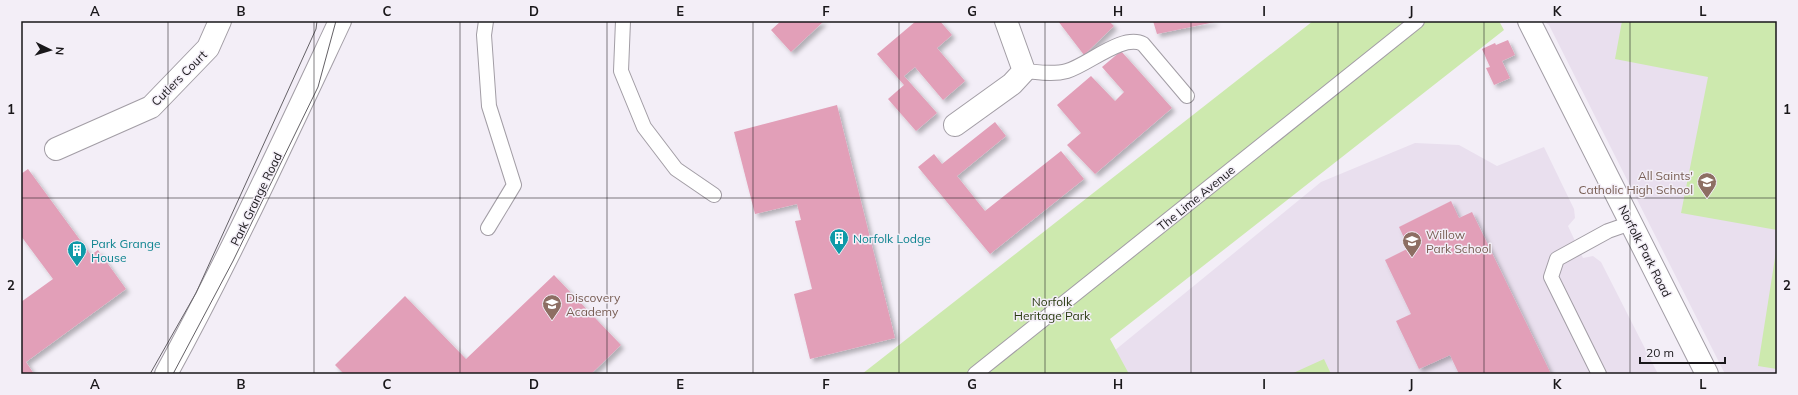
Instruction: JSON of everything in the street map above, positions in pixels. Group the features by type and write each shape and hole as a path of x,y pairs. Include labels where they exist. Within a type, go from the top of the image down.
{"street":[{"name":"Cutlers Court","path":"56,149 151,107 208,48 220,21"},
{"name":"Park Grange Road","path":"166,374 202,308 304,101 340,21"},
{"path":"955,125 1012,84 1024,71 1006,21"},
{"name":"Norfolk Park Road","path":"1529,21 1707,374"}],"lane":[{"path":"486,21 484,35 489,106 514,185 488,228"},
{"path":"623,21 621,71 644,127 676,169 714,195"},
{"name":"The Lime Avenue","path":"975,374 1417,21"},
{"path":"1024,71 1055,73 1069,71 1085,64 1122,43 1138,41 1143,44 1188,96"},
{"path":"1600,374 1551,277 1557,259 1608,231 1631,223"}],"shaded area":[{"name":"All Saints' Catholic High School","path":"1543,21 1777,21 1777,374 1725,374 1549,25"},
{"name":"Willow Park School","path":"1415,143 1459,145 1497,166 1544,147 1574,209 1575,218 1568,226 1583,258 1593,256 1601,262 1658,374 1126,374 1114,351 1321,182"}],"green space":[{"name":"Norfolk Heritage Park","path":"1313,21 1499,21 1504,30 1110,339 1129,374 862,374"},
{"path":"1622,21 1777,21 1777,230 1681,213 1708,77 1615,59"},
{"path":"1777,245 1777,369 1758,366"},
{"path":"1324,359 1331,374 1291,374"}],"building":[{"path":"781,21 824,21 791,52 771,30"},
{"path":"916,21 940,21 952,35 937,48 965,81 943,100 915,67 904,76 937,113 916,131 888,99 904,85 877,54"},
{"path":"1058,21 1109,21 1114,26 1084,55"},
{"path":"1153,21 1215,21 1215,22 1157,34"},
{"path":"1508,40 1515,55 1502,61 1510,78 1494,85 1486,68 1490,67 1482,49 1495,43 1496,45"},
{"path":"1121,51 1172,108 1095,174 1067,145 1081,133 1057,105 1091,76 1115,101 1124,92 1102,67"},
{"name":"Norfolk Lodge","path":"837,105 895,338 810,359 794,294 812,289 795,221 801,220 797,204 755,214 734,132"},
{"path":"995,122 1006,136 957,176 985,211 1061,151 1084,179 990,254 918,167 934,154 942,164"},
{"name":"Park Grange House","path":"28,169 91,255 98,250 126,289 26,362 34,374 21,374 21,302 53,279 21,236 21,174"},
{"path":"1451,201 1459,218 1472,212 1551,374 1459,374 1450,355 1419,369 1396,321 1411,314 1385,260 1409,248 1399,227"},
{"name":"Discovery Academy","path":"554,275 621,345 591,374 344,374 335,365 405,296 466,359"}],"tram line":[{"path":"150,374 196,293 316,29 317,21"},
{"path":"173,374 233,261 318,87 336,21"}],"place":[{"name":"All Saints' Catholic High School","path":"1707,199"},
{"name":"Norfolk Lodge","path":"839,255"},
{"name":"Willow Park School","path":"1412,258"},
{"name":"Park Grange House","path":"77,267"},
{"name":"Discovery Academy","path":"552,321"}]}
